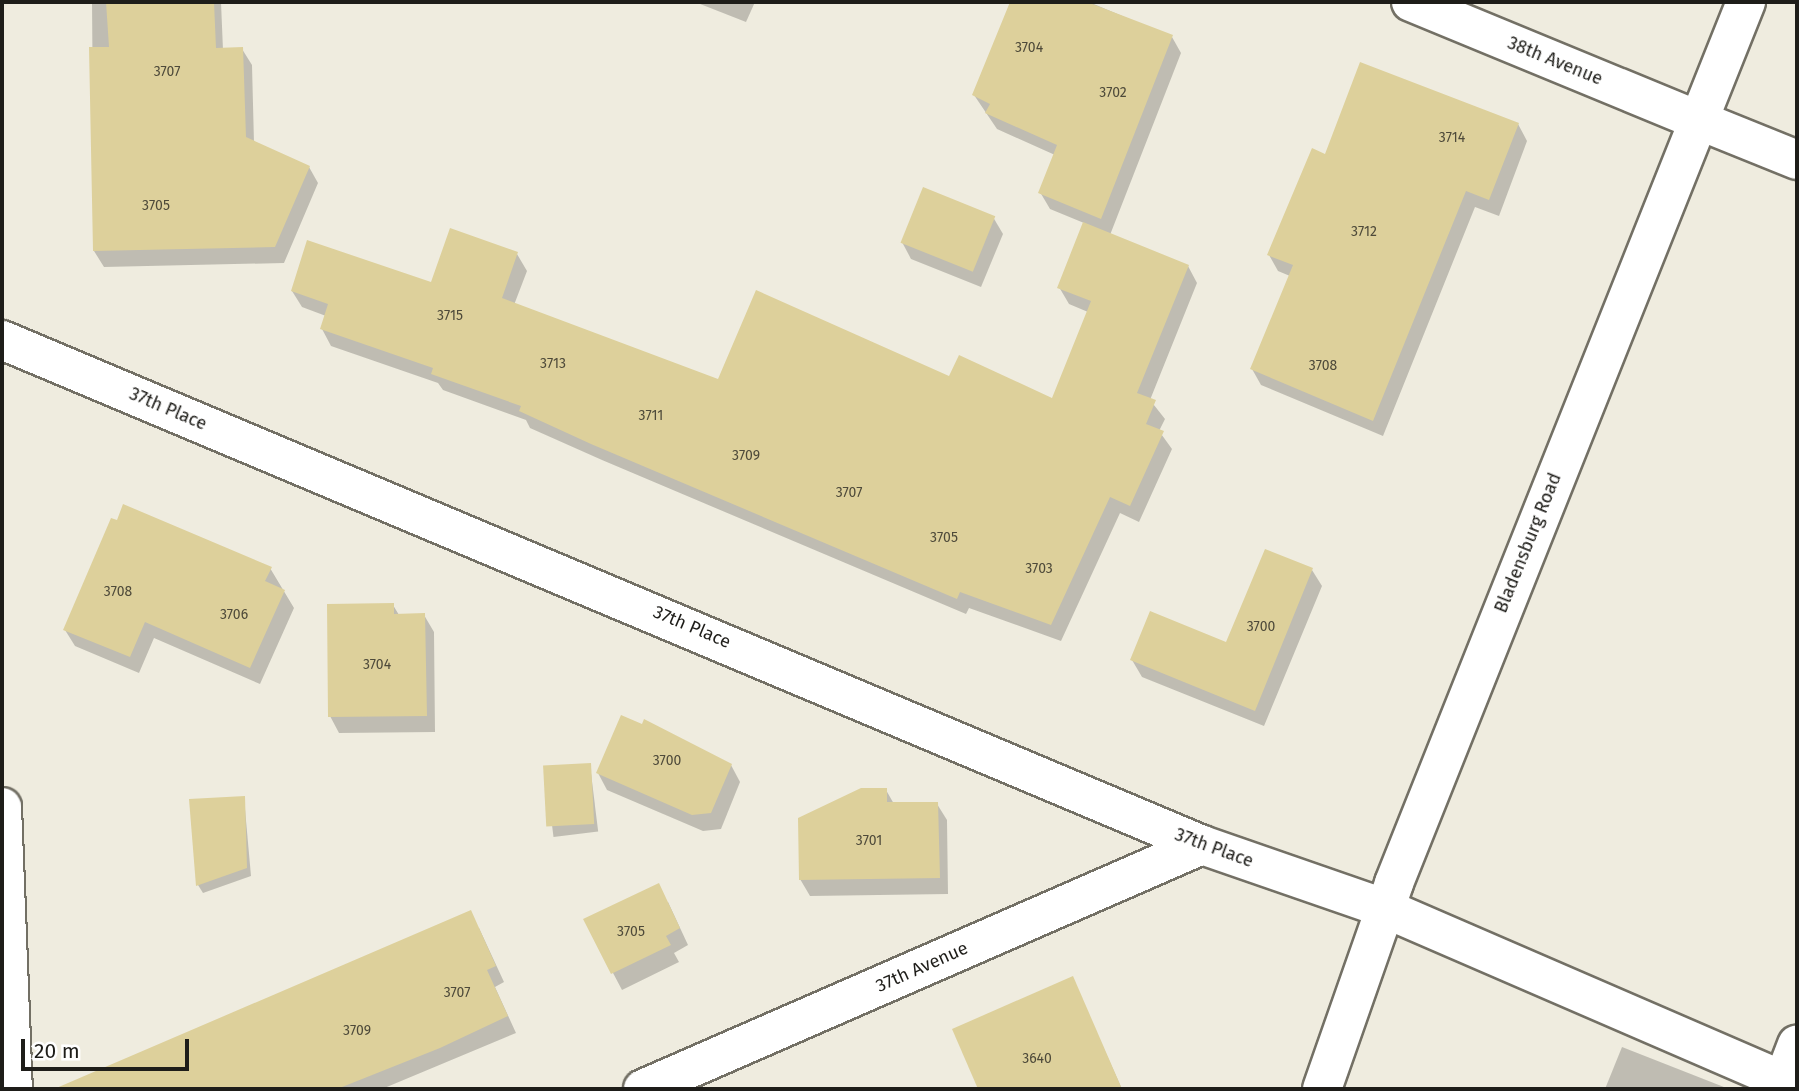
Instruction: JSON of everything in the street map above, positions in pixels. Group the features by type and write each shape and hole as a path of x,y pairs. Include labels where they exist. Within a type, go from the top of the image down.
{"street":[{"name":"38th Avenue","path":"1411,2 1797,160"},
{"name":"Bladensburg Road","path":"1322,1089 1384,908 1746,2"},
{"name":"37th Place","path":"2,340 1202,845 1384,908 1790,1084"},
{"path":"2,807 13,1089"},
{"name":"37th Avenue","path":"643,1089 1202,845"},
{"path":"1790,1084 1797,1045"}],"building":[{"path":"106,2 214,2 216,48 243,47 246,137 310,166 275,247 93,251 89,47 109,47"},
{"path":"1010,2 1087,2 1173,35 1101,219 1038,193 1057,145 985,113 990,104 972,95"},
{"path":"1360,62 1519,123 1489,200 1466,191 1373,421 1250,369 1293,265 1267,255 1312,148 1325,154"},
{"path":"923,187 995,216 973,272 901,243"},
{"path":"1083,222 1189,265 1137,393 1156,400 1146,424 1164,431 1130,506 1110,497 1051,625 960,592 957,599 591,444 519,411 521,406 431,374 433,368 320,329 328,304 291,291 307,240 431,282 450,228 518,252 502,298 718,379 756,290 949,376 959,355 1052,398 1091,301 1057,288"},
{"path":"123,504 272,567 265,581 285,590 250,668 145,622 130,657 63,630 111,518 117,520"},
{"path":"1265,549 1313,568 1255,711 1130,660 1150,611 1226,642"},
{"path":"394,603 394,614 425,613 427,716 328,717 327,604"},
{"path":"621,715 642,724 644,719 732,764 711,813 692,815 596,773"},
{"path":"591,763 594,824 546,826 543,766"},
{"path":"861,788 887,788 887,802 938,802 940,878 799,880 798,818"},
{"path":"245,796 247,868 196,886 189,799"},
{"path":"659,883 680,928 666,936 671,945 611,974 583,919"},
{"path":"471,910 496,966 487,970 508,1016 440,1048 337,1089 54,1089"},
{"path":"1073,976 1122,1089 978,1089 952,1029"}]}
